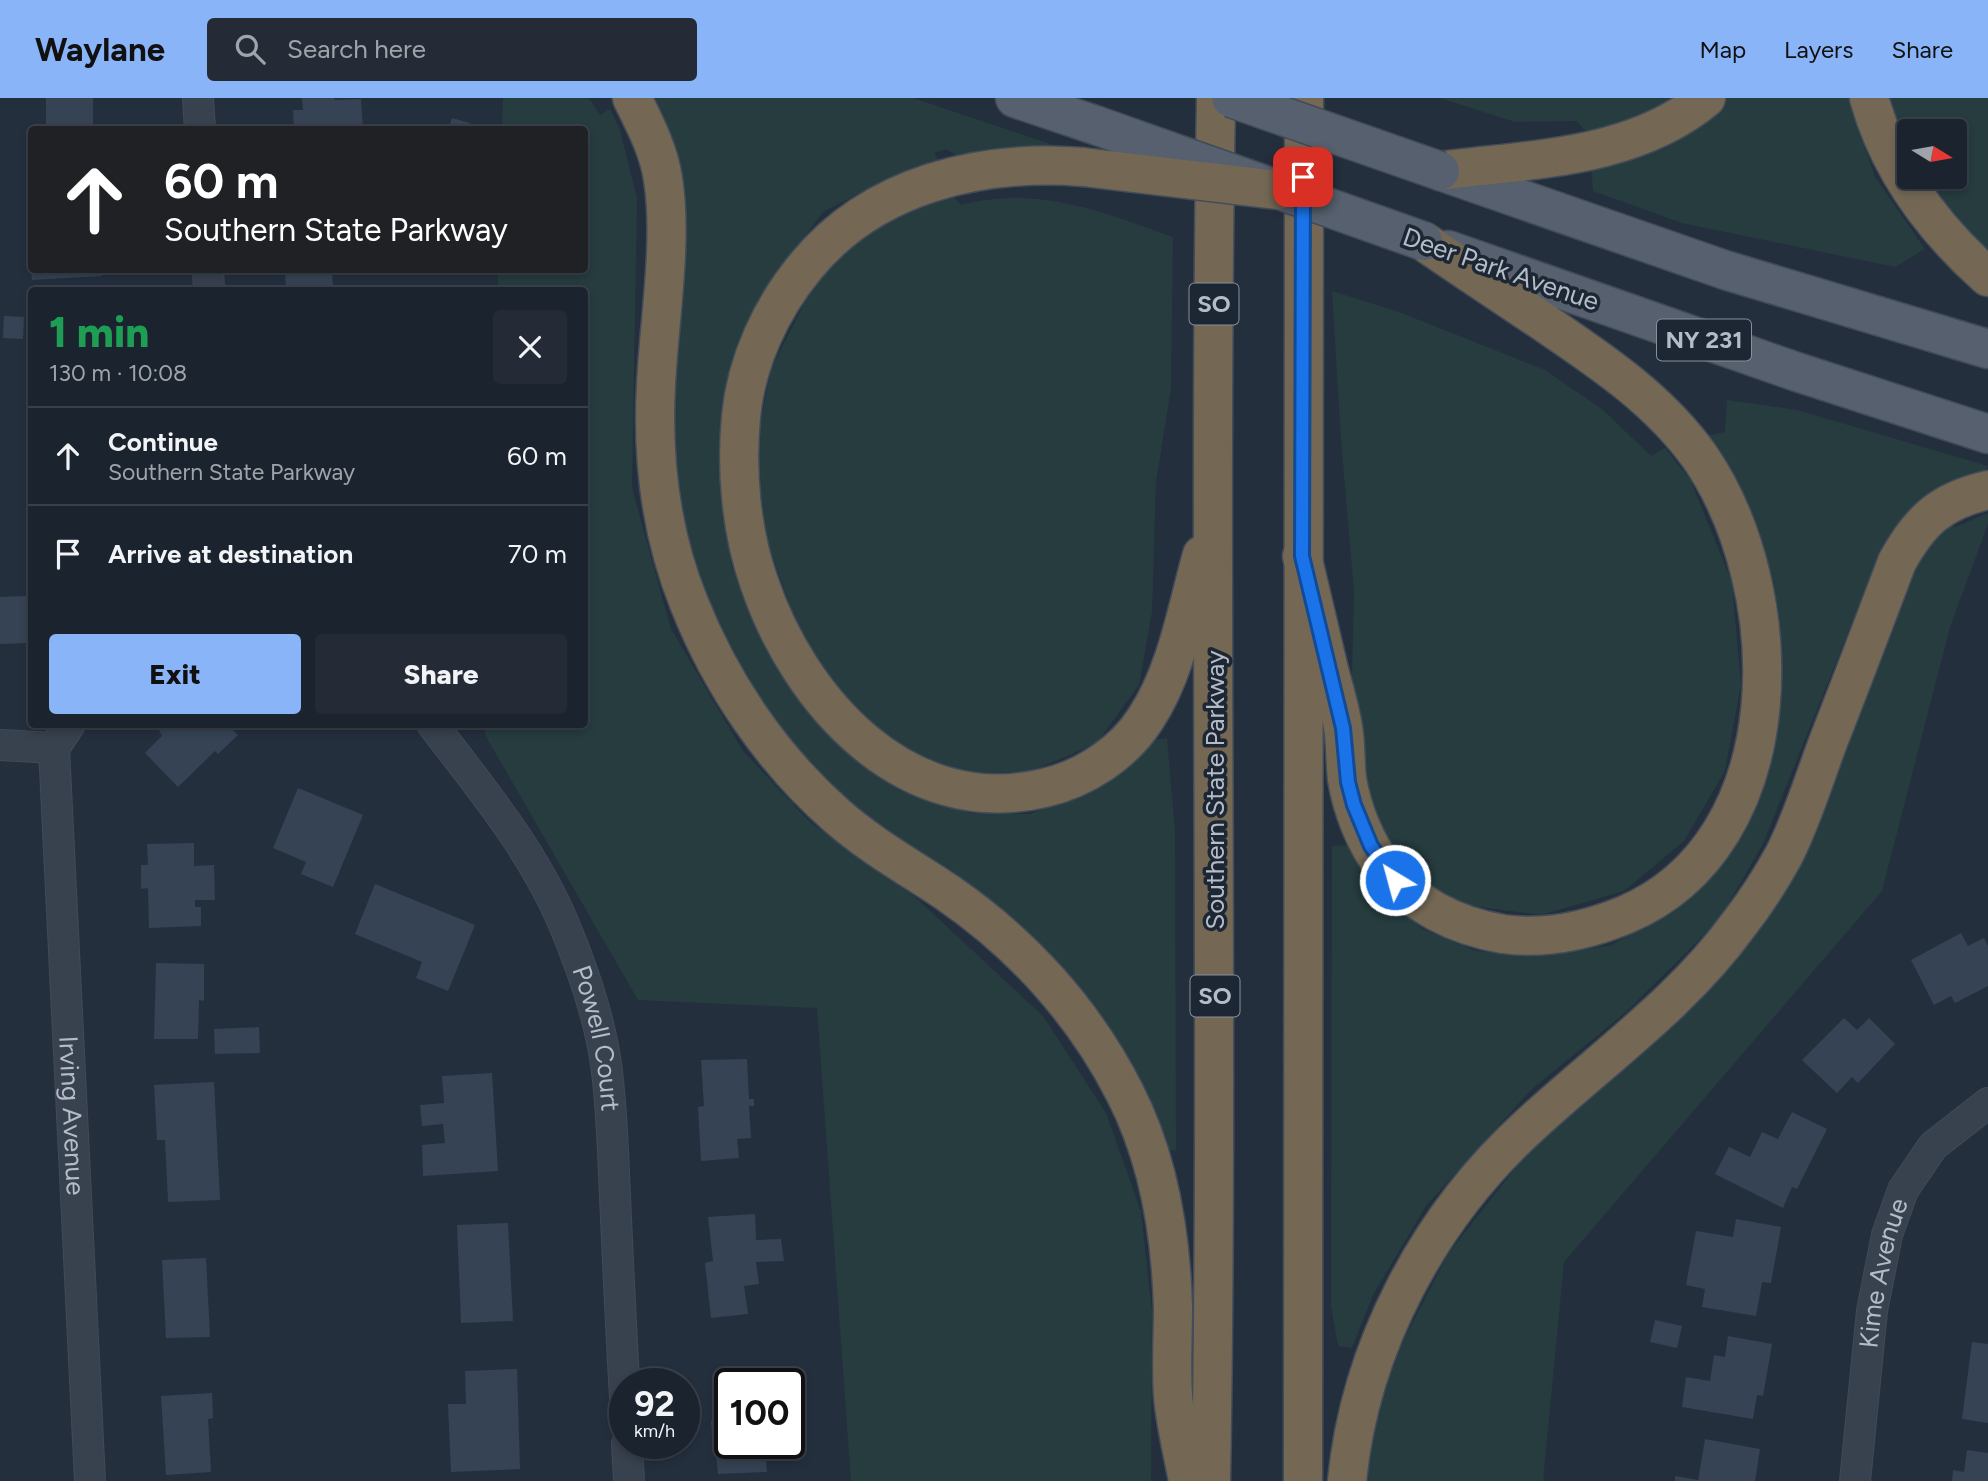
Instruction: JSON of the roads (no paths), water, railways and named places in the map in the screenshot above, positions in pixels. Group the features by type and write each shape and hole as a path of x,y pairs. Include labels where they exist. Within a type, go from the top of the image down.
{"highway":[{"path":"632,98 655,148 663,178 665,239 655,390 657,463 664,520 687,599 706,644 726,681 776,752 806,787 839,818 951,895 1023,955 1056,989 1107,1059 1140,1126 1161,1192 1171,1268 1173,1398 1188,1481"},
{"name":"Southern State Parkway","path":"1212,1481 1215,1183 1216,98"},
{"path":"1303,1481 1304,98"},
{"path":"1440,172 1586,152 1620,144 1667,126 1706,98"},
{"path":"1869,98 1890,151 1915,196 1949,239 1988,277"},
{"path":"1214,511 1170,667 1147,718 1130,739 1108,758 1065,781 1031,791 1003,795 950,789 925,780 890,761 838,717 817,691 782,637 768,608 755,569 744,519 739,451 741,414 758,346 774,312 793,282 814,256 839,232 866,212 924,184 985,169 1053,165 1278,190"},
{"path":"1302,556 1343,728 1348,782 1354,805 1382,865 1409,894 1425,906 1465,924 1502,933 1534,936 1583,930 1632,911 1658,897 1686,875 1717,838 1741,790 1751,760 1761,697 1761,634 1757,600 1744,549 1729,509 1701,459 1650,400 1602,362 1423,241"},
{"path":"1347,1481 1360,1401 1377,1348 1405,1290 1440,1229 1500,1154 1685,988 1721,949 1770,879 1795,830 1897,562 1906,545 1939,508 1952,500 1988,489"}],"main road":[{"name":"Deer Park Avenue","path":"1015,98 1769,362 1988,434"},
{"path":"1231,98 1725,270 1988,349"}],"street":[{"path":"198,98 200,126"},
{"name":"Powell Court","path":"435,728 508,824 537,871 563,920 597,1018 606,1064 610,1112 623,1368"},
{"path":"0,745 62,736"},
{"name":"Irving Avenue","path":"62,736 90,1481"},
{"name":"Kime Avenue","path":"1855,1481 1872,1311 1887,1235 1903,1190 1933,1146 1988,1103"},
{"path":"628,1459 629,1481"}]}
